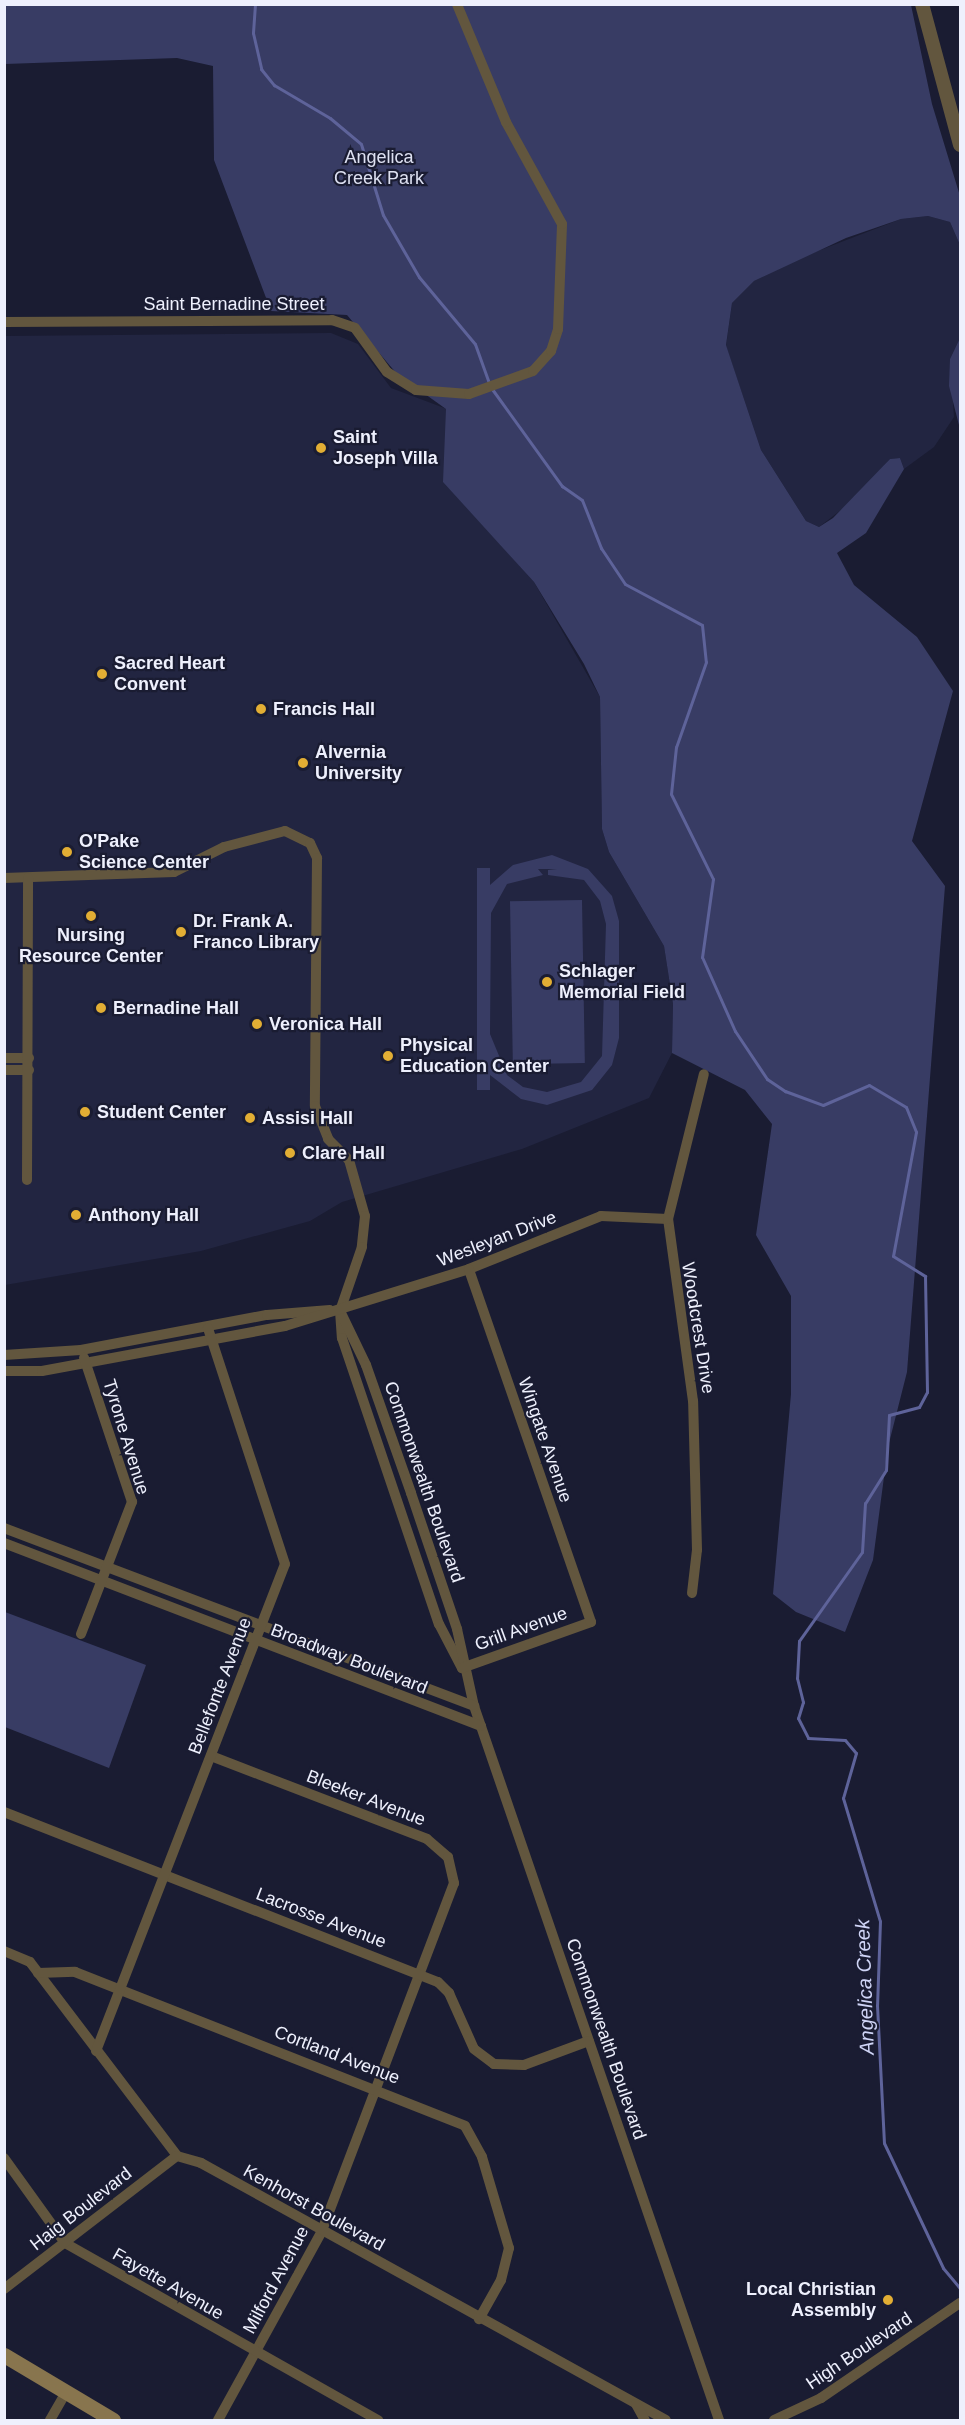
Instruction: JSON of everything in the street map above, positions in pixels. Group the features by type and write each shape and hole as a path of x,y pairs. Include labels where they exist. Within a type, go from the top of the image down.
{"main road":[{"path":"4,2355 113,2421"}],"street":[{"name":"Saint Bernadine Street","path":"4,322 345,322 405,386 442,395 482,390 533,371 550,351 558,329 564,235 554,204 506,122 458,4"},
{"path":"922,4 960,145"},
{"path":"4,878 141,877 174,872 224,847 275,832 303,836 317,858 315,1106 328,1138 349,1160 365,1216 363,1247 340,1311"},
{"path":"27,1180 28,878"},
{"path":"4,1058 29,1058"},
{"path":"4,1070 29,1070"},
{"name":"Woodcrest Drive","path":"692,1593 697,1550 693,1401 668,1219 704,1074"},
{"name":"Wesleyan Drive","path":"340,1311 469,1269 601,1216 668,1219"},
{"name":"Wingate Avenue","path":"469,1269 591,1622"},
{"path":"4,1355 81,1350 298,1311 340,1311"},
{"path":"4,1371 85,1362 212,1339 340,1311"},
{"name":"Commonwealth Boulevard","path":"340,1311 359,1347 411,1493 457,1629 462,1668 474,1706 719,2421"},
{"name":"Bellefonte Avenue","path":"96,2050 285,1564 208,1328"},
{"name":"Tyrone Avenue","path":"81,1350 132,1502 81,1634"},
{"name":"Broadway Boulevard","path":"4,1528 260,1629 474,1706"},
{"name":"Broadway Boulevard","path":"4,1543 255,1642 481,1726"},
{"name":"Grill Avenue","path":"462,1668 591,1622"},
{"name":"Bleeker Avenue","path":"211,1756 427,1839 452,1868 452,1897 444,1914"},
{"name":"Lacrosse Avenue","path":"4,1812 164,1876 420,1973 446,1989 474,2049 494,2064 524,2065 589,2041"},
{"name":"Milford Avenue","path":"218,2421 321,2231 444,1914"},
{"path":"6,1953 38,1972 177,2156"},
{"name":"Cortland Avenue","path":"38,1972 75,1972 454,2118 478,2146 508,2248 501,2280 479,2319"},
{"name":"Kenhorst Boulevard","path":"177,2156 201,2163 666,2421"},
{"name":"Haig Boulevard","path":"4,2289 177,2156"},
{"name":"Fayette Avenue","path":"4,2158 65,2243 378,2421"},
{"name":"High Boulevard","path":"774,2421 821,2398 958,2305"},
{"path":"50,2421 65,2394"},
{"path":"636,2404 645,2421"}],"shaded area":[{"path":"928,216 950,222 960,245 960,338 950,359 954,417 934,447 904,469 900,458 890,459 854,500 819,527 806,521 761,450 726,346 732,303 754,281 797,259 901,219"},
{"name":"Alvernia University","path":"331,333 358,344 391,388 447,409 444,482 534,582 600,697 602,829 609,852 664,946 673,1004 672,1053 649,1098 522,1149 342,1202 310,1221 201,1251 5,1285 5,336"}],"green space":[{"name":"Angelica Creek Park","path":"5,5 911,5 932,104 960,196 960,245 950,222 928,216 901,219 846,238 754,281 732,303 726,345 761,450 806,521 819,527 833,518 890,459 900,458 904,469 866,533 837,553 854,585 917,637 953,691 912,841 945,886 907,1372 888,1447 873,1560 845,1632 796,1612 773,1594 791,1394 791,1296 756,1235 772,1124 745,1090 672,1053 673,1004 664,946 609,852 602,829 600,697 584,664 534,582 443,482 446,409 397,374 347,315 271,311 214,160 213,66 177,58 5,64"},
{"path":"960,338 960,429 949,386 950,359"},
{"path":"552,855 588,869 612,896 619,921 619,1038 612,1065 592,1090 547,1105 521,1099 490,1075 490,1090 477,1090 477,868 490,868 490,885 513,865","holes":["538,869 557,869 548,870 548,875 584,880 600,901 606,924 602,1056 581,1082 547,1092 523,1087 507,1075 490,1034 491,913 507,884 543,875"]},
{"name":"Schlager Memorial Field","path":"582,900 585,1063 513,1064 510,901"},
{"path":"5,1612 146,1665 109,1768 5,1727"}],"waterway":[{"name":"Angelica Creek","path":"255,4 253,33 261,69 274,85 330,118 361,144 383,215 419,277 475,344 489,383"},
{"name":"Angelica Creek","path":"492,389 562,486 582,500 601,548 625,584 702,625 706,662 676,747 671,794 713,879 702,957 735,1031 767,1079 785,1091 823,1105 869,1085 906,1107 916,1132 893,1256 925,1276 927,1392 919,1407 889,1415 886,1470 865,1503 862,1552 799,1641 797,1678 803,1702 798,1718 808,1738 845,1740 856,1753 843,1798 880,1921 877,2005 884,2143 943,2268 960,2288"}],"place":[{"name":"Saint Joseph Villa","path":"321,448"},
{"name":"Sacred Heart Convent","path":"102,674"},
{"name":"Francis Hall","path":"261,709"},
{"name":"Alvernia University","path":"303,763"},
{"name":"O'Pake Science Center","path":"67,852"},
{"name":"Nursing Resource Center","path":"91,916"},
{"name":"Dr. Frank A. Franco Library","path":"181,932"},
{"name":"Schlager Memorial Field","path":"547,982"},
{"name":"Bernadine Hall","path":"101,1008"},
{"name":"Veronica Hall","path":"257,1024"},
{"name":"Physical Education Center","path":"388,1056"},
{"name":"Student Center","path":"85,1112"},
{"name":"Assisi Hall","path":"250,1118"},
{"name":"Clare Hall","path":"290,1153"},
{"name":"Anthony Hall","path":"76,1215"},
{"name":"Local Christian Assembly","path":"888,2300"}]}
